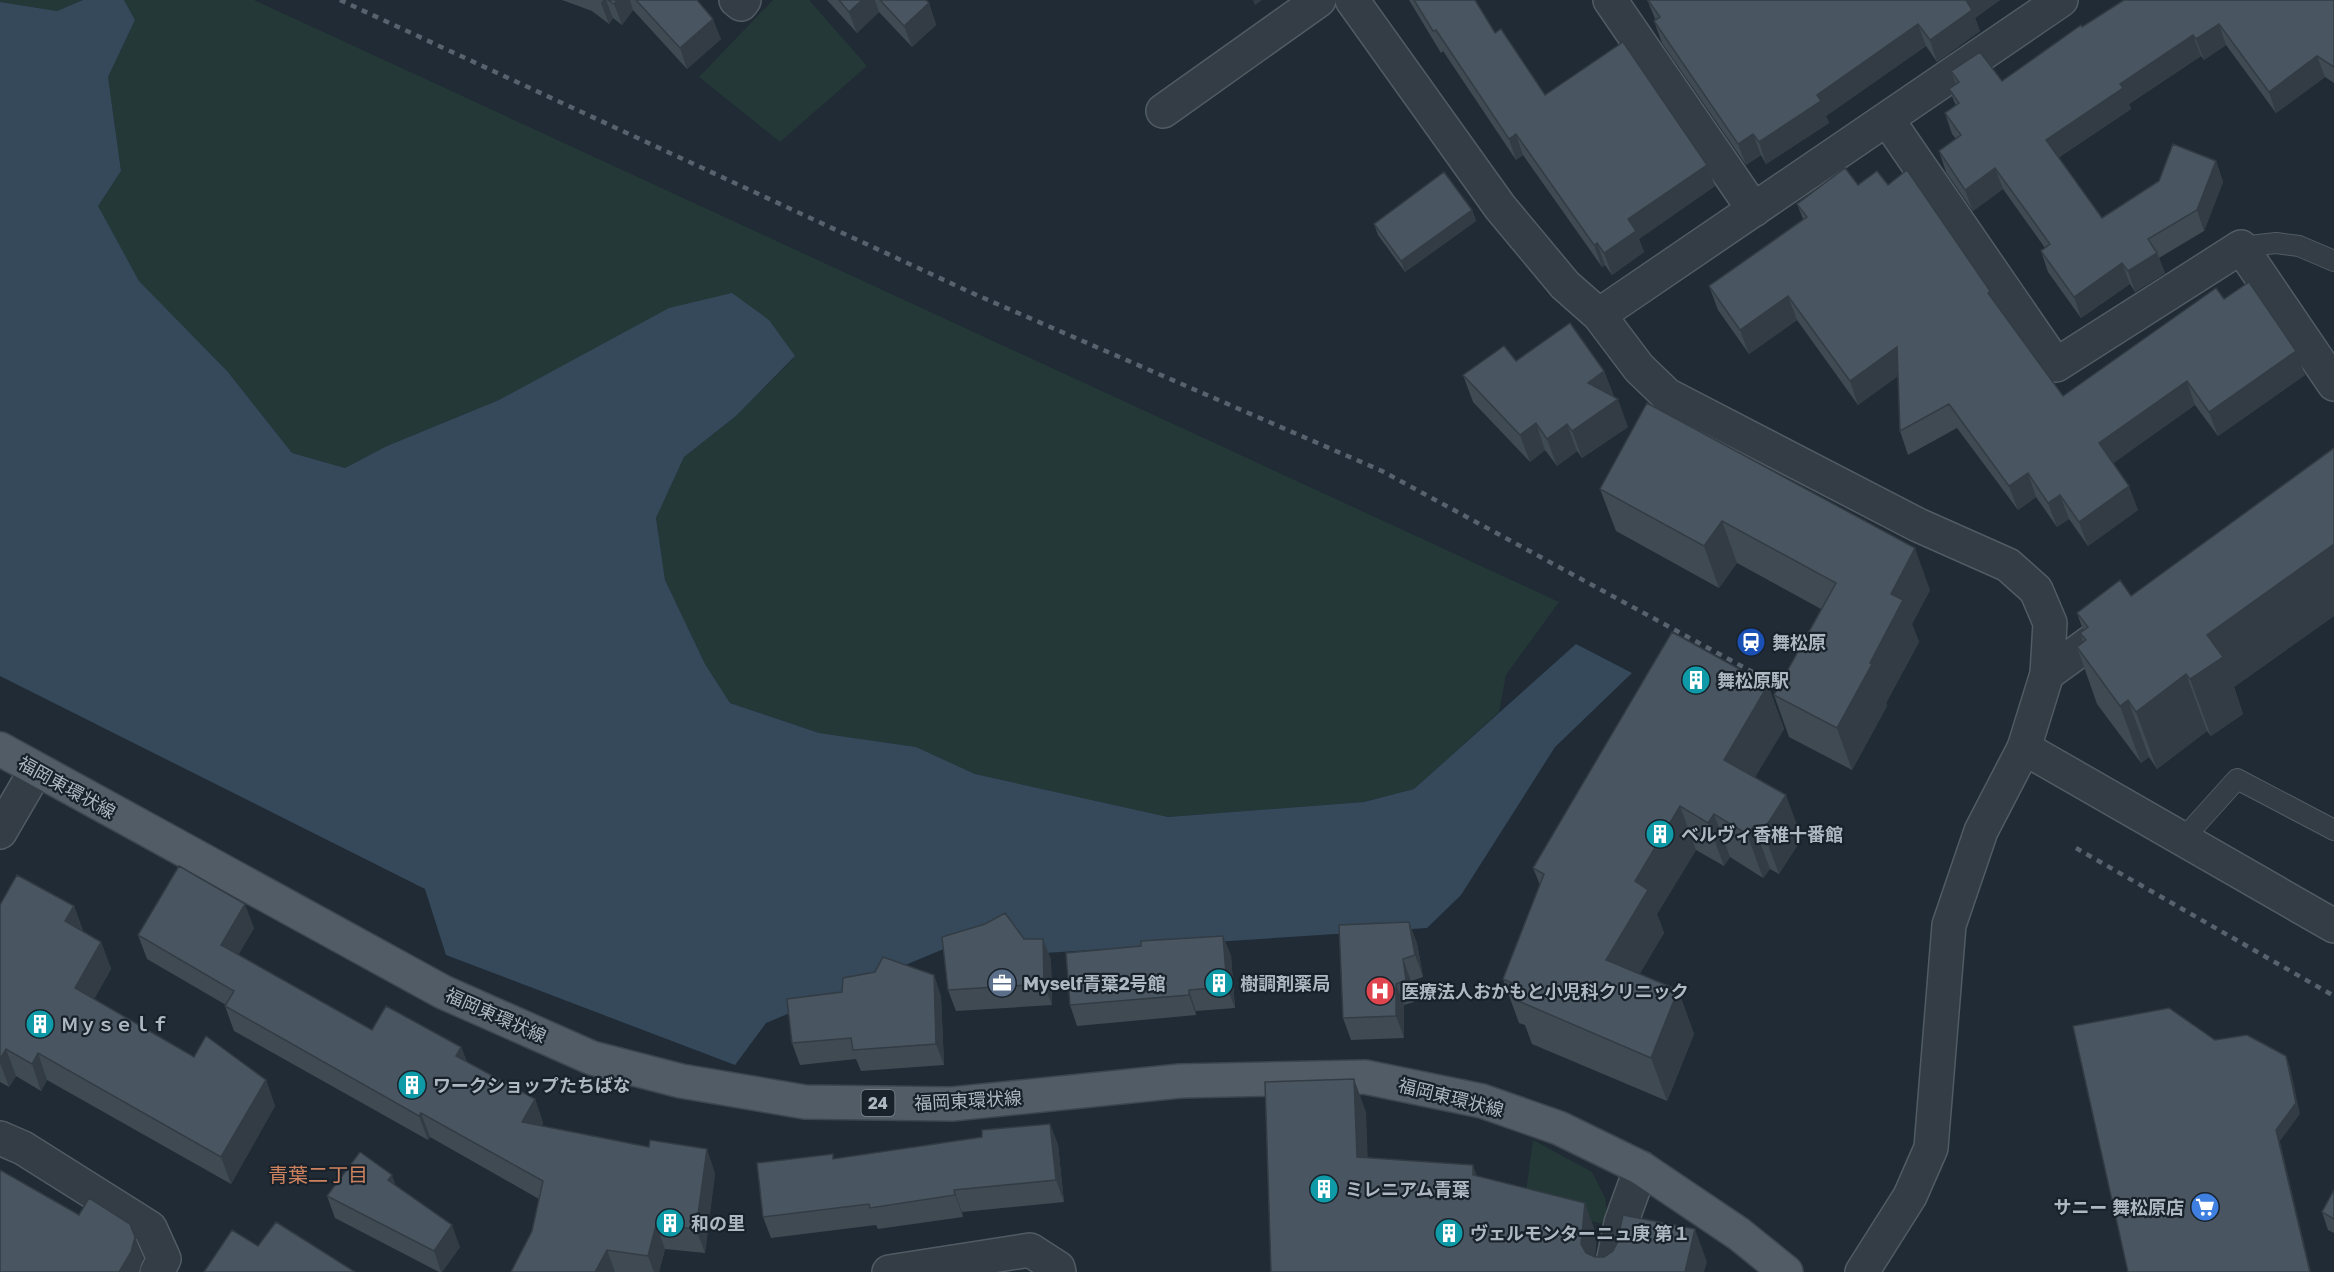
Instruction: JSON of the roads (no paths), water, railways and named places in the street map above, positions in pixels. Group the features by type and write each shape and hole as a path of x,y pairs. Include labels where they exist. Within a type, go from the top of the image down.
{"main road":[{"name":"福岡東環状線","path":"0,749 442,992 592,1058 670,1078 804,1102 952,1104 1180,1081 1365,1077 1482,1101 1559,1128 1641,1168 1739,1234 1786,1272"}],"street":[{"path":"736,0 741,4 744,0"},
{"path":"1163,111 1319,0"},
{"path":"1352,0 1500,207 1565,285 1599,315 1639,369 1667,395 1918,525 2007,565 2036,590 2050,623 2047,674 2024,748 1981,831 1949,925 1931,1148 1910,1196 1862,1272"},
{"path":"1610,0 1754,210"},
{"path":"1599,315 2061,0"},
{"path":"1887,119 2056,365 2241,247 2334,384"},
{"path":"2047,674 2133,612"},
{"path":"2024,748 2334,926"},
{"path":"0,832 36,770"},
{"path":"0,1138 23,1148 150,1228 164,1259 157,1272"},
{"path":"1611,1272 1621,1222 1641,1168"},
{"path":"889,1272 1030,1250 1058,1268 1059,1272"}],"lane":[{"path":"2241,247 2277,243 2299,246 2334,261"},
{"path":"2182,839 2237,779 2334,830"}],"water":[{"path":"83,0 124,0 135,20 108,77 121,171 98,206 139,281 228,372 292,453 345,468 387,446 499,400 669,308 732,293 769,320 795,356 736,416 684,457 656,518 665,580 705,664 730,703 819,733 916,747 975,774 1168,817 1364,802 1414,789 1576,644 1632,673 1555,747 1461,895 1427,928 1045,953 999,926 766,1023 735,1065 446,955 425,889 0,676 0,2 57,11"}],"railway":[{"path":"340,0 972,293 1382,471 1793,694"},
{"path":"2076,848 2334,996"}],"place":[{"name":"舞松原","path":"1751,642"},
{"name":"舞松原駅","path":"1696,680"},
{"name":"ベルヴィ香椎十番館","path":"1660,834"},
{"name":"Myself青葉2号館","path":"1002,983"},
{"name":"樹調剤薬局","path":"1219,983"},
{"name":"医療法人おかもと小児科クリニック","path":"1380,991"},
{"name":"Ｍｙｓｅｌｆ","path":"40,1024"},
{"name":"ワークショップたちばな","path":"412,1085"},
{"name":"ミレニアム青葉","path":"1324,1189"},
{"name":"サニー 舞松原店","path":"2205,1207"},
{"name":"和の里","path":"670,1223"},
{"name":"ヴェルモンターニュ庚 第１","path":"1449,1233"}],"district":[{"name":"青葉二丁目","path":"318,1174"}]}
